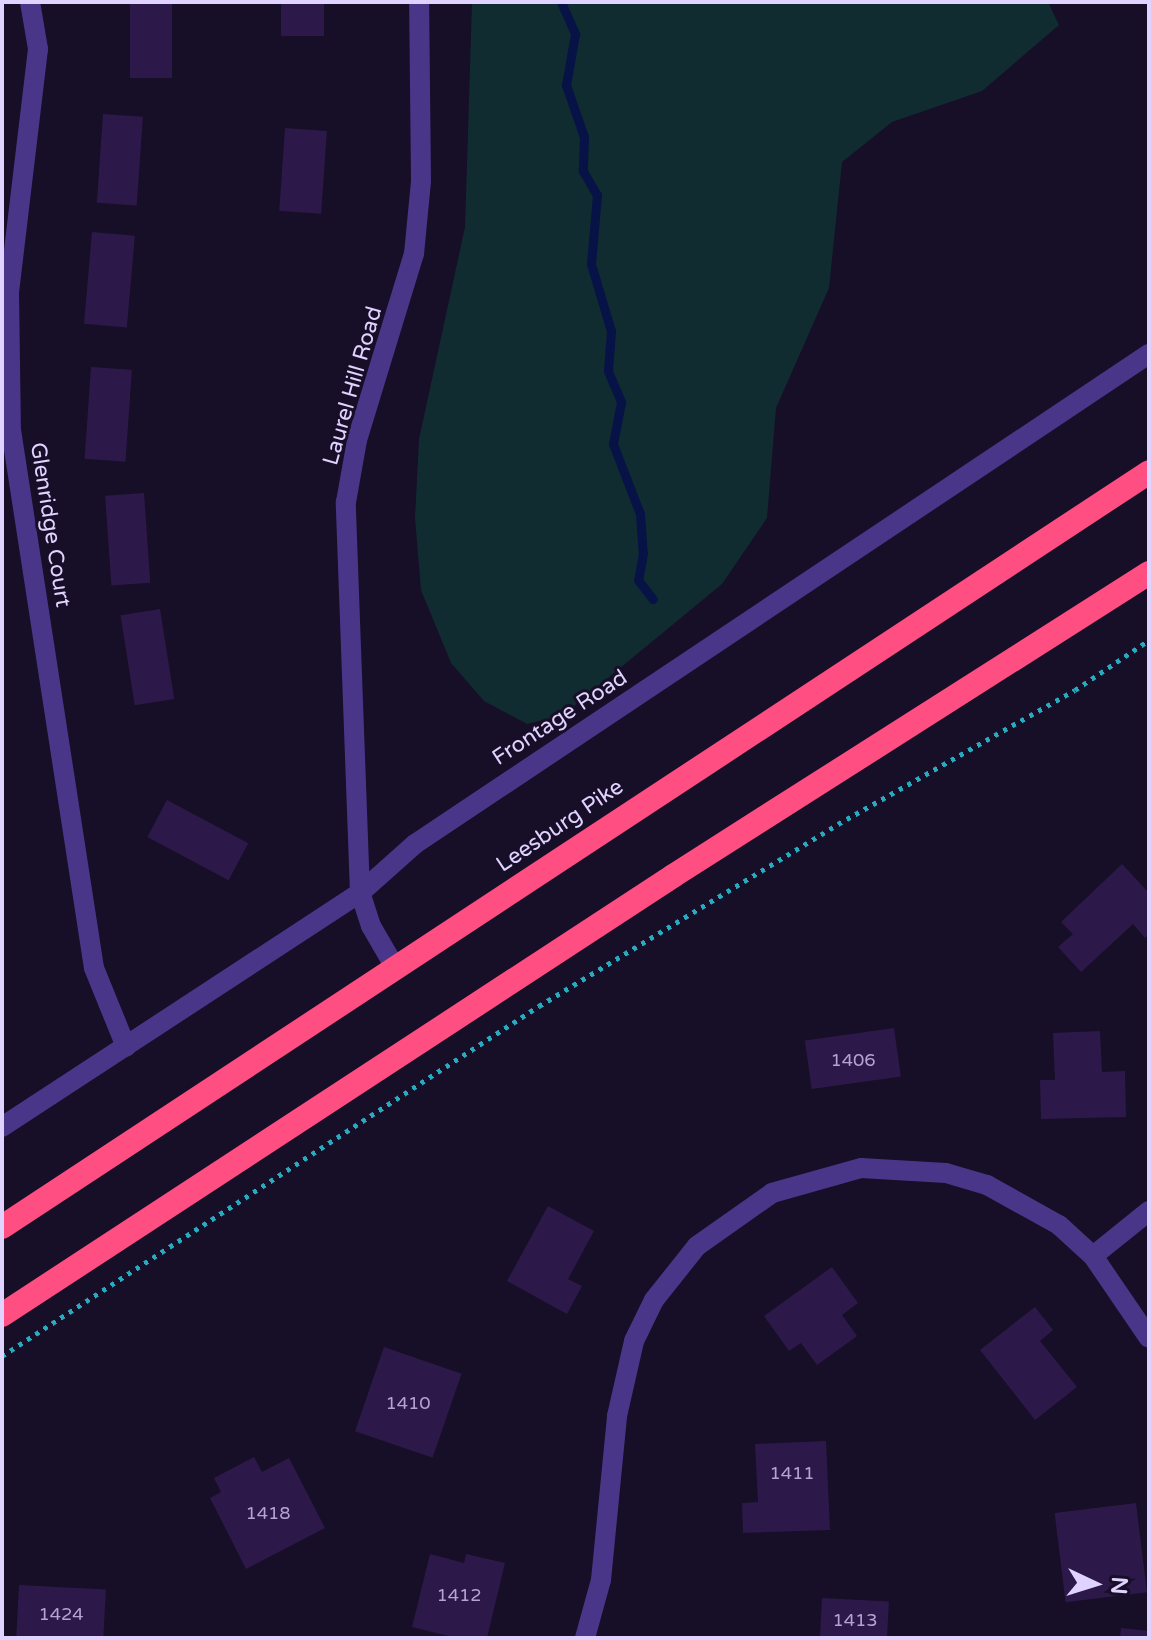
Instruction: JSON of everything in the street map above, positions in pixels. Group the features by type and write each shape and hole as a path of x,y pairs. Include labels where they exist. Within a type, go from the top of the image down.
{"highway":[{"name":"Leesburg Pike","path":"2,1227 1149,472"},
{"path":"2,1315 673,876 1149,573"}],"street":[{"name":"Glenridge Court","path":"30,2 38,49 9,292 11,430 94,968 126,1047"},
{"name":"Laurel Hill Road","path":"396,969 371,926 360,893 346,502 357,440 414,254 421,181 419,2"},
{"name":"Frontage Road","path":"2,1127 360,893 415,844 1149,354"},
{"path":"585,1638 601,1580 617,1416 634,1341 670,1276 728,1219 772,1193 816,1177 902,1167 987,1185 1038,1211 1093,1256 1149,1338"},
{"path":"1093,1256 1149,1211"}],"path":[{"path":"2,1356 539,1006 838,824 1075,690 1149,640"}],"green space":[{"path":"472,2 1048,2 1059,25 982,91 892,122 842,162 829,288 776,408 767,518 722,584 563,715 527,724 484,701 451,663 421,590 415,518 419,439 465,227"}],"building":[{"path":"130,2 172,2 172,78 130,78"},
{"path":"281,2 324,2 324,36 281,36"},
{"path":"103,114 143,117 137,206 97,203"},
{"path":"285,128 327,131 321,214 279,211"},
{"path":"92,232 135,236 127,327 84,324"},
{"path":"91,367 132,370 125,462 85,459"},
{"path":"144,493 150,583 111,586 105,496"},
{"path":"160,609 174,699 135,705 120,615"},
{"path":"167,800 248,843 229,880 147,837"},
{"path":"1122,864 1149,893 1149,934 1145,938 1133,924 1081,972 1058,947 1073,934 1061,922"},
{"path":"894,1028 901,1077 812,1089 805,1041"},
{"path":"1100,1031 1102,1072 1125,1071 1126,1117 1041,1119 1040,1080 1055,1080 1053,1033"},
{"path":"548,1206 594,1231 568,1279 582,1286 567,1314 507,1281"},
{"path":"832,1267 858,1303 842,1315 857,1336 817,1365 801,1343 789,1351 764,1316"},
{"path":"1035,1307 1053,1330 1040,1341 1077,1387 1035,1420 980,1350"},
{"path":"384,1347 462,1374 433,1458 355,1431"},
{"path":"826,1441 830,1530 743,1533 742,1503 758,1502 755,1444"},
{"path":"254,1457 262,1472 289,1458 325,1528 246,1569 210,1498 221,1492 214,1478"},
{"path":"1136,1503 1147,1592 1066,1602 1055,1513"},
{"path":"430,1554 464,1563 466,1554 505,1563 487,1638 457,1638 412,1627"},
{"path":"19,1585 106,1590 103,1638 16,1638"},
{"path":"822,1598 889,1602 887,1638 820,1638"},
{"path":"1121,1628 1149,1631 1149,1638 1120,1638"}],"waterway":[{"path":"561,2 575,34 566,85 584,137 583,171 597,195 591,264 611,331 608,371 621,402 613,444 640,514 643,553 638,580 653,599"}]}
